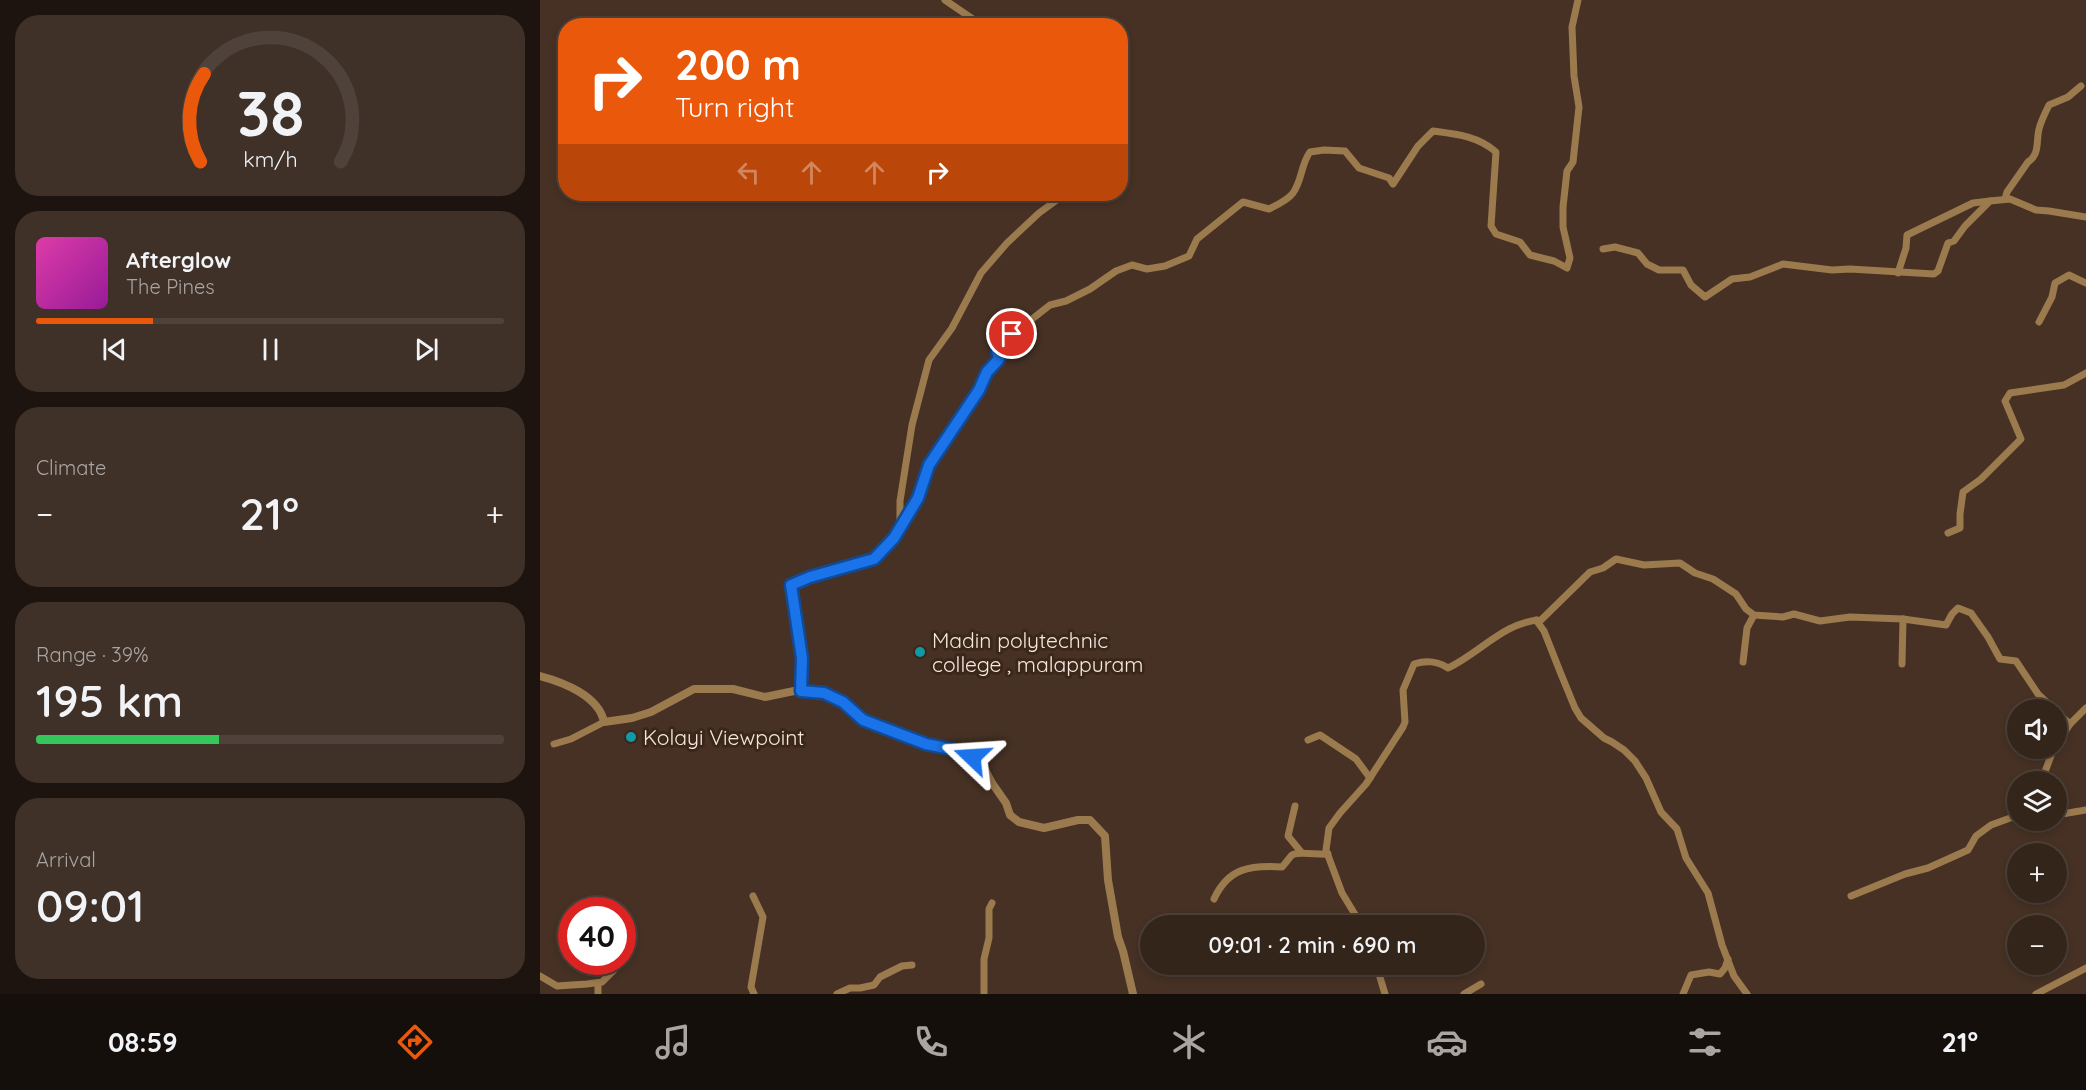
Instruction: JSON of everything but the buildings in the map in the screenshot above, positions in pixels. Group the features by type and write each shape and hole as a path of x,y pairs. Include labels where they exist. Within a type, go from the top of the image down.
{"street":[{"path":"945,0 971,18"},
{"path":"801,691 802,658 791,585 810,577 874,559 894,538 918,498 929,465 979,390 987,372 999,359 997,351 1012,334 1050,305 1066,301 1090,289 1116,271 1132,265 1147,269 1181,261 1189,256 1197,239 1219,224 1243,202 1269,209 1281,203 1293,193 1304,160 1310,153 1345,150 1359,168 1389,178 1393,184 1418,146 1433,131 1460,135 1486,143 1496,152 1491,226 1496,234 1520,242 1530,255 1554,261 1567,268 1570,258 1563,227 1563,207 1567,171 1573,162 1579,107 1574,76 1572,27 1578,0"},
{"path":"2005,200 2007,192 2038,149 2039,127 2049,105 2068,97 2081,86"},
{"path":"1898,273 1907,235 1973,203 2010,199 2036,210 2086,218"},
{"path":"900,528 900,501 912,425 929,360 952,328 981,273 1007,243 1055,201"},
{"path":"1603,249 1615,247 1638,253 1647,264 1659,270 1683,270 1691,285 1705,297 1732,279 1750,277 1784,264 1832,270 1934,274 1938,271 1948,243 1954,241 1965,226 1990,201"},
{"path":"2039,322 2052,297 2055,282 2069,275 2086,283"},
{"path":"1948,533 1960,528 1963,492 1981,479 2021,439 2005,401 2010,393 2064,385 2086,373"},
{"path":"1355,915 1342,893 1326,850 1329,828 1370,778 1405,722 1403,690 1414,664 1429,661 1449,668 1516,624 1541,620 1590,572 1603,568 1616,559 1644,565 1680,563 1695,573 1713,579 1736,594 1746,609 1754,615 1783,617 1794,614 1820,621 1851,617 1903,619 1946,624 1958,608 1971,613 2000,659 2016,661 2044,699"},
{"path":"1743,662 1747,628 1754,615"},
{"path":"1902,664 1903,619"},
{"path":"1536,620 1544,631 1564,683 1581,718 1635,761 1646,778 1661,812 1677,829 1686,858 1708,893 1722,945 1734,976 1747,994"},
{"path":"540,676 564,684 584,695 602,714 604,722"},
{"path":"555,744 571,740 604,722 632,718 651,712 694,689 733,689 765,697 801,691 824,693 843,702 863,720 926,744 960,751 972,757 984,768 1006,803 1010,815 1019,822 1044,828 1078,820 1090,820 1105,836 1108,880 1118,937 1133,994"},
{"path":"2067,729 2086,708"},
{"path":"2067,721 2070,724"},
{"path":"1308,740 1320,735 1356,759 1370,778"},
{"path":"1295,806 1288,836 1301,852"},
{"path":"2067,813 2086,810"},
{"path":"1851,896 1905,874 1929,868 1968,850 1976,836 1991,825 2007,819"},
{"path":"1214,899 1220,885 1231,875 1257,866 1282,867 1292,855 1301,852 1316,856 1328,854"},
{"path":"753,896 763,918 751,987 754,994"},
{"path":"984,994 984,959 989,938 989,909 992,903"},
{"path":"1683,994 1690,975 1709,972 1720,974 1728,959"},
{"path":"837,994 850,988 874,985 880,977 902,966 912,965"},
{"path":"2036,994 2086,968"},
{"path":"540,976 557,986 598,983 609,975"},
{"path":"1379,975 1385,994"},
{"path":"598,983 598,994"},
{"path":"1464,994 1481,984"}],"place":[{"name":"Madin polytechnic college , malappuram","path":"920,652"},
{"name":"Kolayi Viewpoint","path":"631,737"}],"route":[{"path":"972,757 960,751 926,744 863,720 843,702 824,693 801,691 802,658 791,585 810,577 874,559 894,538 918,498 929,465 979,390 987,372 999,359 997,351 1012,334"}]}
